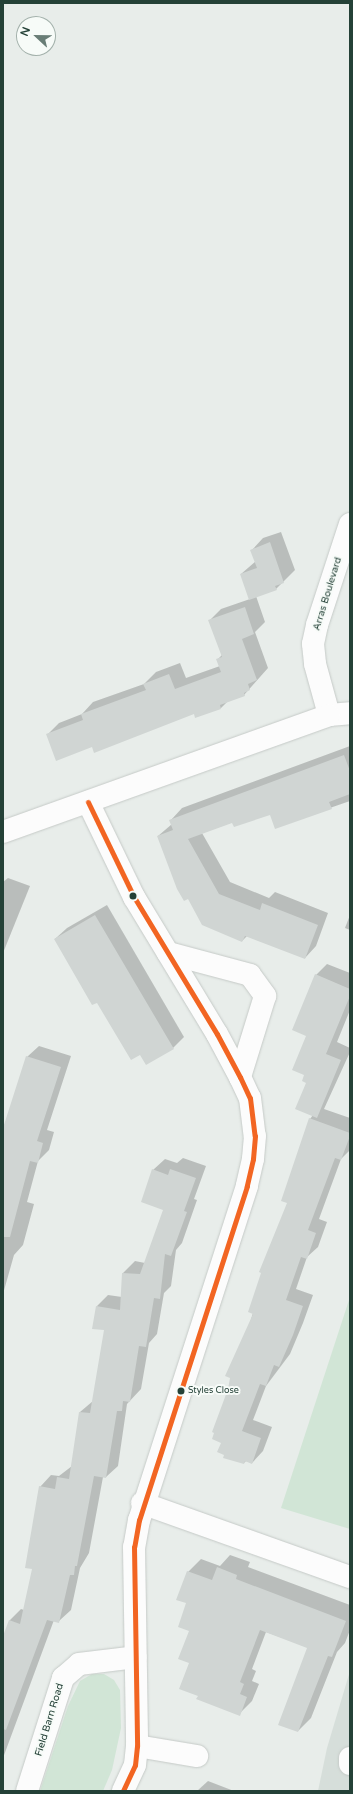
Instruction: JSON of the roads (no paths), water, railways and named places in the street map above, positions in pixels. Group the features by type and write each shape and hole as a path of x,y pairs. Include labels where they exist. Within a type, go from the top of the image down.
{"street":[{"name":"Arras Boulevard","path":"340,714 315,664 313,644 317,625 350,524"},
{"path":"3,832 340,714"},
{"path":"88,802 128,887 168,952 240,1076 250,1098 253,1116 254,1159 142,1503 134,1547 138,1746 134,1765 123,1791"},
{"path":"168,952 250,975 265,996 240,1076"},
{"path":"142,1503 350,1577"},
{"name":"Field Barn Road","path":"27,1791 63,1678 79,1664 136,1657"},
{"path":"138,1746 197,1756"},
{"path":"350,1758 350,1764"}],"place":[{"name":"Styles Close","path":"181,1391"}]}
